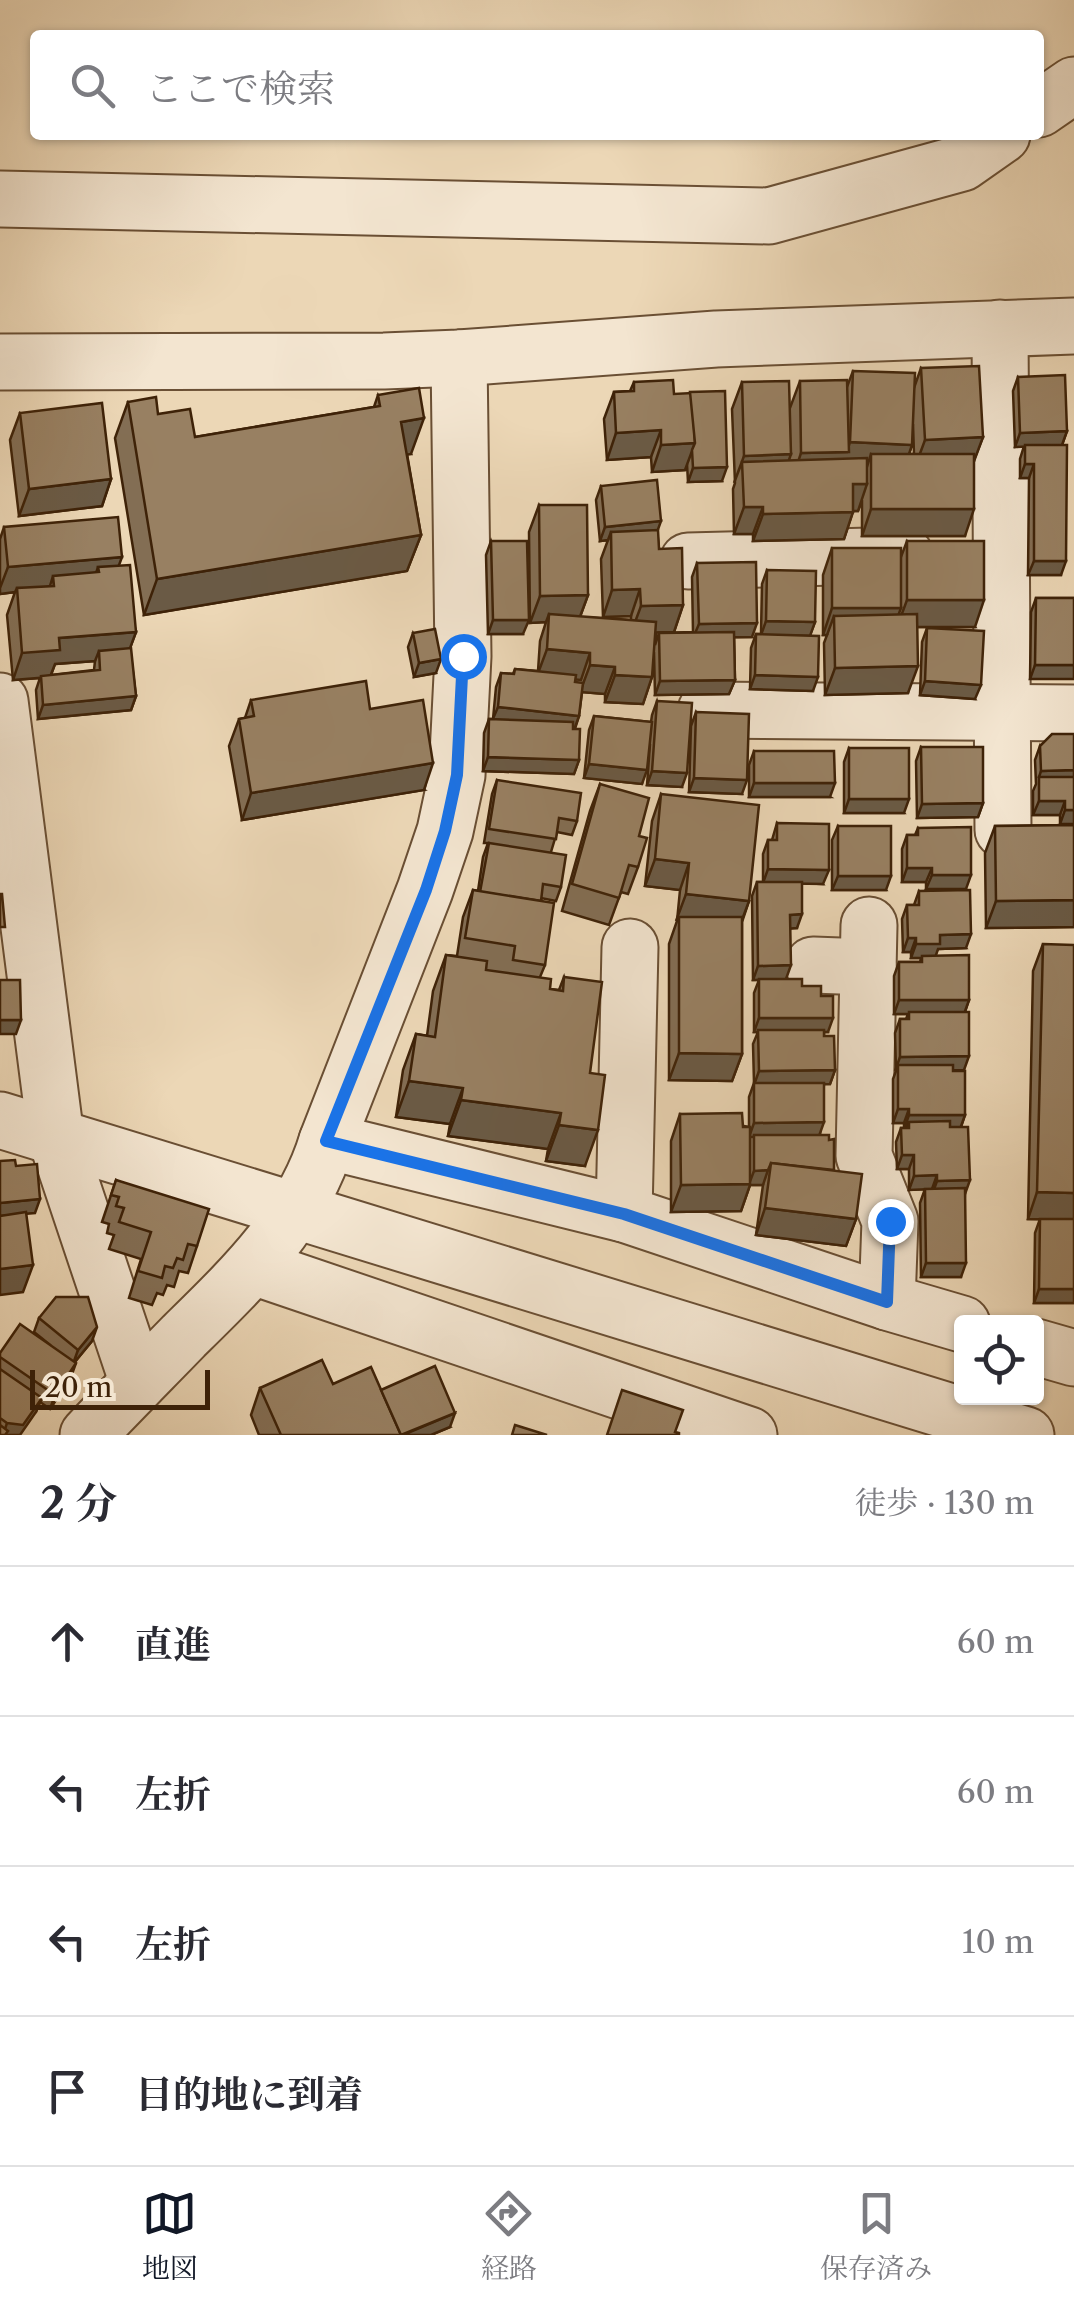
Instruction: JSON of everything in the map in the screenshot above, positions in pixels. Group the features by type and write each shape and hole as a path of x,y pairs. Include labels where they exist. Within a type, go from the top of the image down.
{"street":[{"path":"1044,106 1074,85"},
{"path":"0,199 770,216 962,163 995,140"},
{"path":"0,362 384,361 716,339 1074,326"},
{"path":"1000,328 1003,830"},
{"path":"88,1435 254,1267 296,1210 319,1166 426,890 457,775 463,656 459,358"},
{"path":"688,561 1002,553"},
{"path":"0,701 56,1138 138,1383"},
{"path":"706,710 1074,713"},
{"path":"813,965 869,946 864,1156 890,1221 887,1302"},
{"path":"624,1214 630,947"},
{"path":"0,1120 1026,1435"},
{"path":"326,1141 624,1214 954,1322"},
{"path":"254,1267 748,1435"},
{"path":"1044,1349 1074,1358"}],"building":[{"path":"979,366 983,437 925,440 921,368"},
{"path":"853,371 915,373 912,445 850,442"},
{"path":"1065,375 1067,431 1020,433 1018,377"},
{"path":"673,380 674,394 692,393 695,443 661,445 661,430 616,433 614,392 634,391 634,382"},
{"path":"847,380 849,452 801,453 800,381"},
{"path":"789,381 791,454 744,456 742,382"},
{"path":"419,388 424,418 401,422 421,535 157,579 128,402 156,397 158,414 190,409 195,437 380,406 378,395"},
{"path":"725,391 727,467 693,468 690,392"},
{"path":"102,403 111,479 29,489 20,413"},
{"path":"1025,445 1067,445 1066,561 1034,561 1034,464 1025,464"},
{"path":"871,454 974,454 974,509 871,509"},
{"path":"867,458 867,484 853,484 853,512 763,514 763,507 744,507 742,462"},
{"path":"657,480 661,521 605,527 601,486"},
{"path":"539,505 587,505 588,595 540,596"},
{"path":"118,517 122,557 8,567 4,527"},
{"path":"658,530 659,549 682,548 683,605 641,606 640,589 612,590 611,532"},
{"path":"491,541 527,541 529,620 493,620"},
{"path":"907,541 984,541 984,600 907,600"},
{"path":"832,548 901,548 901,608 832,608"},
{"path":"756,562 757,623 699,624 697,563"},
{"path":"130,565 136,632 59,638 60,650 22,653 17,588 54,586 53,576"},
{"path":"767,570 816,571 815,622 766,621"},
{"path":"1036,598 1074,598 1074,665 1035,665"},
{"path":"549,614 656,622 652,677 615,675 615,667 590,665 590,653 547,649"},
{"path":"917,614 918,666 835,668 834,616"},
{"path":"927,628 984,631 981,685 925,681"},
{"path":"435,629 441,659 419,663 413,633"},
{"path":"734,632 735,680 660,681 659,633"},
{"path":"756,634 819,636 818,677 755,675"},
{"path":"131,648 136,696 43,705 41,676 100,670 99,651"},
{"path":"515,669 576,675 575,682 583,683 579,716 498,707 501,673 514,674"},
{"path":"366,681 370,709 423,700 433,763 251,793 239,719 254,716 251,700"},
{"path":"657,701 692,703 687,773 652,771"},
{"path":"696,712 749,714 747,780 694,778"},
{"path":"594,716 652,722 647,770 589,764"},
{"path":"489,719 573,722 573,729 580,729 579,760 488,757"},
{"path":"1052,734 1074,734 1074,770 1041,771 1040,746"},
{"path":"921,747 983,747 983,803 922,804"},
{"path":"849,748 909,748 909,799 849,799"},
{"path":"754,751 834,751 835,783 754,783"},
{"path":"1039,777 1074,777 1074,810 1065,810 1065,801 1039,801"},
{"path":"497,780 581,793 577,821 559,818 556,839 489,829"},
{"path":"600,784 649,798 639,836 647,838 638,867 629,865 619,898 572,884"},
{"path":"661,794 759,805 749,901 686,894 689,863 655,859"},
{"path":"777,823 829,824 829,870 768,869 768,840 777,840"},
{"path":"1074,825 1074,900 996,901 995,826"},
{"path":"838,826 891,826 891,876 838,876"},
{"path":"971,827 971,875 932,875 932,868 907,868 907,835 918,835 918,828"},
{"path":"489,843 566,855 561,887 543,884 541,901 480,892"},
{"path":"757,882 802,882 802,914 790,915 791,965 758,966"},
{"path":"473,890 554,903 545,965 513,960 515,946 465,938"},
{"path":"970,890 971,934 940,935 940,944 916,944 916,938 908,938 907,905 919,905 919,891"},
{"path":"2,894 5,927 0,927"},
{"path":"679,917 742,917 742,1054 679,1053"},
{"path":"1043,944 1074,945 1074,1193 1037,1192"},
{"path":"446,955 487,961 486,970 551,979 550,989 563,991 564,977 602,982 590,1073 605,1075 598,1130 559,1125 561,1113 461,1100 463,1088 409,1081 416,1034 435,1037"},
{"path":"969,955 969,1000 899,1000 899,962 922,962 922,956"},
{"path":"759,979 802,979 802,986 821,986 821,996 833,996 833,1018 759,1018"},
{"path":"0,980 20,980 21,1020 0,1020"},
{"path":"909,1012 969,1012 969,1056 900,1057 900,1019 909,1019"},
{"path":"758,1030 824,1030 824,1036 834,1036 835,1070 759,1071"},
{"path":"898,1065 953,1065 953,1071 965,1071 965,1115 909,1115 909,1109 898,1109"},
{"path":"754,1083 824,1083 824,1122 754,1123"},
{"path":"742,1113 743,1127 750,1127 750,1184 681,1185 680,1114"},
{"path":"950,1121 950,1127 968,1127 970,1180 937,1181 937,1175 914,1176 914,1155 902,1155 901,1128 909,1128 909,1122"},
{"path":"754,1135 829,1135 829,1140 834,1139 834,1170 771,1163 768,1170 754,1171"},
{"path":"15,1160 16,1166 37,1164 40,1199 0,1203 0,1161"},
{"path":"771,1163 862,1174 856,1219 765,1208"},
{"path":"116,1180 209,1209 197,1246 188,1244 183,1260 177,1258 173,1268 165,1266 162,1278 138,1271 151,1232 119,1222 124,1208 116,1206 119,1197 111,1195"},
{"path":"965,1188 966,1263 926,1263 925,1189"},
{"path":"26,1212 33,1265 0,1269 0,1216"},
{"path":"1040,1219 1074,1219 1074,1289 1039,1289"},
{"path":"56,1297 88,1297 97,1327 78,1350 39,1318"},
{"path":"20,1324 76,1363 55,1395 0,1357"},
{"path":"322,1360 333,1384 371,1367 401,1435 281,1435 260,1388"},
{"path":"435,1366 455,1413 401,1435 381,1390"},
{"path":"0,1369 42,1398 23,1425 0,1418"},
{"path":"622,1390 683,1410 675,1432 679,1435 607,1435"},
{"path":"515,1425 547,1435 512,1435"}],"route":[{"path":"463,656 457,775 445,831 426,890 326,1141 624,1214 887,1302 890,1221"}]}
